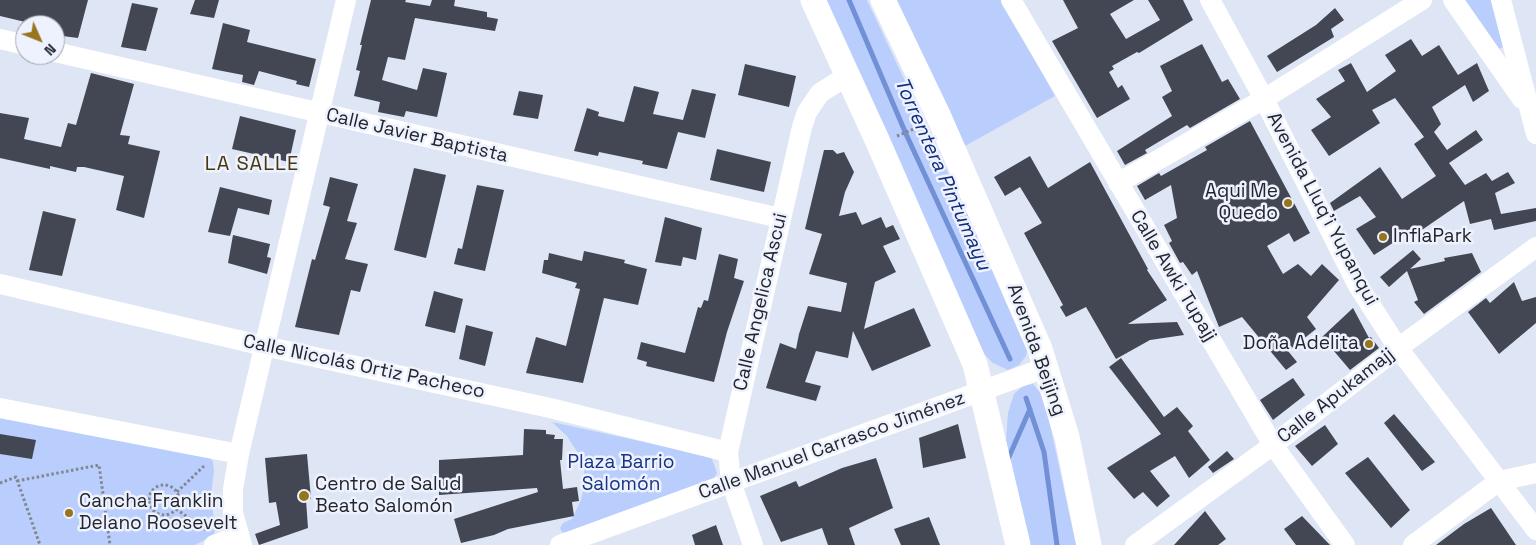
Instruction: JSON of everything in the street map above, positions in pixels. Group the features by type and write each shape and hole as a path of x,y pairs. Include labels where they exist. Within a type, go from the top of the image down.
{"main road":[{"path":"813,0 878,142 975,364 980,392 1018,545"},
{"name":"Avenida Beijing","path":"883,0 943,125 1033,330 1047,367 1067,437 1089,545"}],"street":[{"path":"229,542 233,513 230,452 264,346 346,0"},
{"name":"Calle Awki Tupajj","path":"1011,0 1273,445 1345,545"},
{"name":"Avenida Lluq'i Yupanqui","path":"1210,0 1264,99 1357,284 1398,348 1536,530"},
{"path":"1118,183 1264,99 1422,0"},
{"path":"1453,0 1529,108"},
{"path":"1501,0 1536,134"},
{"path":"0,39 15,43"},
{"path":"1491,55 1504,54 1512,43"},
{"name":"Calle Javier Baptista","path":"65,54 780,218"},
{"name":"Calle Angelica Ascui","path":"753,545 731,482 728,452 780,218 807,112 820,93 847,76"},
{"name":"Calle Apukamajj","path":"1135,545 1273,445 1398,348 1536,247"},
{"name":"Calle Nicolás Ortiz Pacheco","path":"0,284 264,346 550,408 728,452"},
{"name":"Calle Manuel Carrasco Jiménez","path":"560,545 1047,367"},
{"path":"0,408 230,452"},
{"path":"1413,545 1500,482 1536,473"}],"path":[{"path":"898,135 913,130"},
{"path":"176,492 230,452"},
{"path":"0,483 16,477 18,480 99,465 110,545"},
{"path":"18,480 40,545"},
{"path":"160,486 170,486 176,492 179,501 176,509 167,515 162,515 153,510 149,501 152,491 160,486"},
{"path":"104,502 149,501"},
{"path":"176,509 229,542"}],"green space":[{"path":"822,0 867,0 1024,335 1028,346 1026,356 1019,365 1008,370 993,363 984,354"},
{"path":"896,0 1001,0 1055,96 965,146"},
{"path":"1461,0 1493,0 1503,47 1499,49"},
{"path":"1033,384 1044,397 1076,545 1030,545 1006,441 1008,413 1014,394 1023,386"},
{"path":"0,415 208,455 213,462 214,470 211,496 214,535 195,545 0,545"},
{"name":"Plaza Barrio Salomón","path":"552,422 708,456 712,459 717,473 714,478 566,533 562,532 560,528 563,523 572,519 581,500 585,483 584,470 578,453 567,436"}],"building":[{"path":"0,0 88,0 78,38 65,36 65,15 15,15 15,20 0,16"},
{"path":"195,0 219,0 214,18 190,14"},
{"path":"371,0 406,0 405,2 430,6 432,0 455,0 454,6 487,12 487,17 498,19 495,31 415,18 405,60 388,57 382,80 417,90 423,68 447,73 437,117 406,111 404,117 378,112 380,102 354,96 360,71 356,70 362,45 360,45"},
{"path":"1063,0 1134,0 1110,14 1126,39 1160,20 1148,0 1183,0 1193,20 1139,53 1137,52 1112,66 1114,69 1109,72 1118,88 1122,85 1130,99 1097,118 1052,41 1078,28"},
{"path":"132,3 158,8 146,51 121,47"},
{"path":"1335,8 1344,20 1331,29 1334,37 1277,72 1267,56 1316,25"},
{"path":"223,23 250,30 247,42 316,59 309,87 296,84 297,81 259,71 254,85 242,82 243,75 212,69"},
{"path":"1411,39 1422,56 1439,45 1458,75 1477,63 1489,91 1473,102 1465,85 1432,107 1441,124 1434,132 1447,150 1476,130 1483,140 1449,163 1465,185 1486,173 1492,181 1508,172 1515,183 1495,193 1501,214 1536,208 1536,221 1494,230 1491,219 1470,224 1464,201 1416,234 1413,230 1374,255 1356,229 1376,217 1360,196 1334,211 1330,203 1380,167 1402,199 1436,176 1414,144 1424,137 1395,98 1372,110 1380,123 1329,156 1311,130 1331,117 1316,99 1345,81 1338,70 1351,63 1367,92 1396,71 1385,55"},
{"path":"1202,44 1222,82 1228,79 1240,99 1190,128 1187,125 1145,150 1147,153 1125,165 1117,151 1172,116 1162,97 1172,91 1160,66"},
{"path":"745,64 796,76 789,107 738,95"},
{"path":"91,73 134,84 120,135 130,136 128,144 160,151 144,218 116,210 124,176 84,167 77,167 76,172 50,166 50,169 0,158 0,113 29,118 24,139 61,147 68,123 76,125"},
{"path":"634,86 659,92 653,114 683,120 692,89 716,94 705,138 678,132 667,169 642,164 643,161 599,152 598,156 574,151 587,108 599,112 598,116 624,122"},
{"path":"519,91 543,95 538,119 513,115"},
{"path":"240,116 296,130 289,162 232,149"},
{"path":"1250,121 1310,233 1294,242 1289,233 1267,246 1283,274 1298,264 1311,276 1322,264 1339,280 1307,317 1316,329 1288,351 1297,362 1286,370 1242,317 1219,327 1197,271 1192,275 1183,262 1180,263 1169,243 1172,241 1164,225 1177,218 1171,185 1145,200 1137,186 1159,173 1161,176 1207,150 1205,147"},
{"path":"717,149 771,162 764,192 710,180"},
{"path":"824,150 833,150 837,154 844,152 854,172 845,192 839,216 856,212 862,225 881,217 886,228 893,225 900,239 883,246 896,272 875,282 864,329 914,308 931,346 872,371 853,331 848,358 816,351 805,382 821,386 816,401 766,388 780,343 796,349 808,306 841,312 847,283 809,274 822,234 805,229"},
{"path":"1030,156 1048,188 1090,162 1147,270 1167,300 1128,324 1177,322 1184,335 1150,340 1116,359 1086,307 1066,317 1060,307 1063,305 1024,233 1042,223 1020,187 1005,196 994,177"},
{"path":"414,168 446,175 426,258 394,250"},
{"path":"330,177 358,184 347,221 357,223 345,259 368,264 360,292 351,290 339,335 295,327 312,259 315,260 330,207 323,205"},
{"path":"477,185 504,190 485,271 454,264 458,248 462,249"},
{"path":"220,187 272,200 269,215 238,208 230,236 208,232"},
{"path":"43,211 76,219 62,276 29,270"},
{"path":"665,217 702,228 696,260 683,257 681,266 655,262"},
{"path":"233,235 270,244 267,257 271,258 267,274 228,263"},
{"path":"1413,250 1421,259 1410,269 1445,261 1444,258 1472,253 1481,272 1424,314 1414,302 1418,300 1407,271 1389,287 1380,277"},
{"path":"584,251 625,260 624,263 647,269 638,305 604,298 583,383 526,373 536,337 566,346 580,289 575,288 577,283 542,273 544,260 548,260 549,253 582,261"},
{"path":"719,254 738,259 734,278 744,281 727,332 714,382 646,366 647,362 637,359 641,342 685,353 698,307 701,308 704,300 708,301"},
{"path":"1514,282 1522,301 1536,297 1536,323 1499,354 1468,312 1486,298 1490,303"},
{"path":"434,291 463,299 455,333 425,326"},
{"path":"1353,308 1369,338 1371,337 1379,348 1350,370 1322,337"},
{"path":"466,325 493,332 485,366 459,359"},
{"path":"1121,358 1164,417 1177,407 1193,426 1188,431 1210,460 1189,478 1175,456 1150,471 1170,496 1157,507 1143,492 1134,499 1107,468 1161,434 1109,367"},
{"path":"1293,378 1305,395 1273,420 1260,400"},
{"path":"1394,414 1435,462 1422,471 1384,423"},
{"path":"958,424 966,458 923,468 919,438"},
{"path":"1325,425 1338,444 1312,466 1295,446"},
{"path":"524,429 546,430 546,434 555,435 554,439 563,439 562,460 560,460 563,489 577,487 579,501 572,502 574,516 508,529 494,535 461,543 454,519 538,492 537,488 439,495 439,460 523,455"},
{"path":"0,434 36,440 32,459 0,454"},
{"path":"1227,451 1234,459 1213,473 1208,467"},
{"path":"307,454 311,499 306,500 308,528 259,545 255,534 280,525 276,502 269,503 265,458"},
{"path":"1368,457 1410,510 1391,528 1345,473"},
{"path":"876,458 893,508 849,528 855,545 828,545 822,528 781,542 760,496 796,481 799,487 842,468"},
{"path":"1491,508 1516,545 1436,545 1464,524"},
{"path":"1205,511 1226,539 1218,545 1174,545"},
{"path":"1302,516 1330,545 1296,545 1284,529"},
{"path":"929,517 940,545 901,545 894,529"},
{"path":"716,525 723,545 695,545 692,535"}],"waterway":[{"name":"Torrentera Pintumayu","path":"849,0 906,134 1010,359"},
{"name":"Torrentera Pintumayu","path":"1026,398 1044,452 1057,545"},
{"path":"1008,459 1030,409"}],"place":[{"name":"Aqui Me Quedo","path":"1288,203"},
{"name":"InflaPark","path":"1383,237"},
{"name":"Doña Adelita","path":"1369,344"},
{"name":"Centro de Salud Beato Salomón","path":"304,496"},
{"name":"Cancha Franklin Delano Roosevelt","path":"69,513"}],"district":[{"name":"LA SALLE","path":"252,165"}]}
